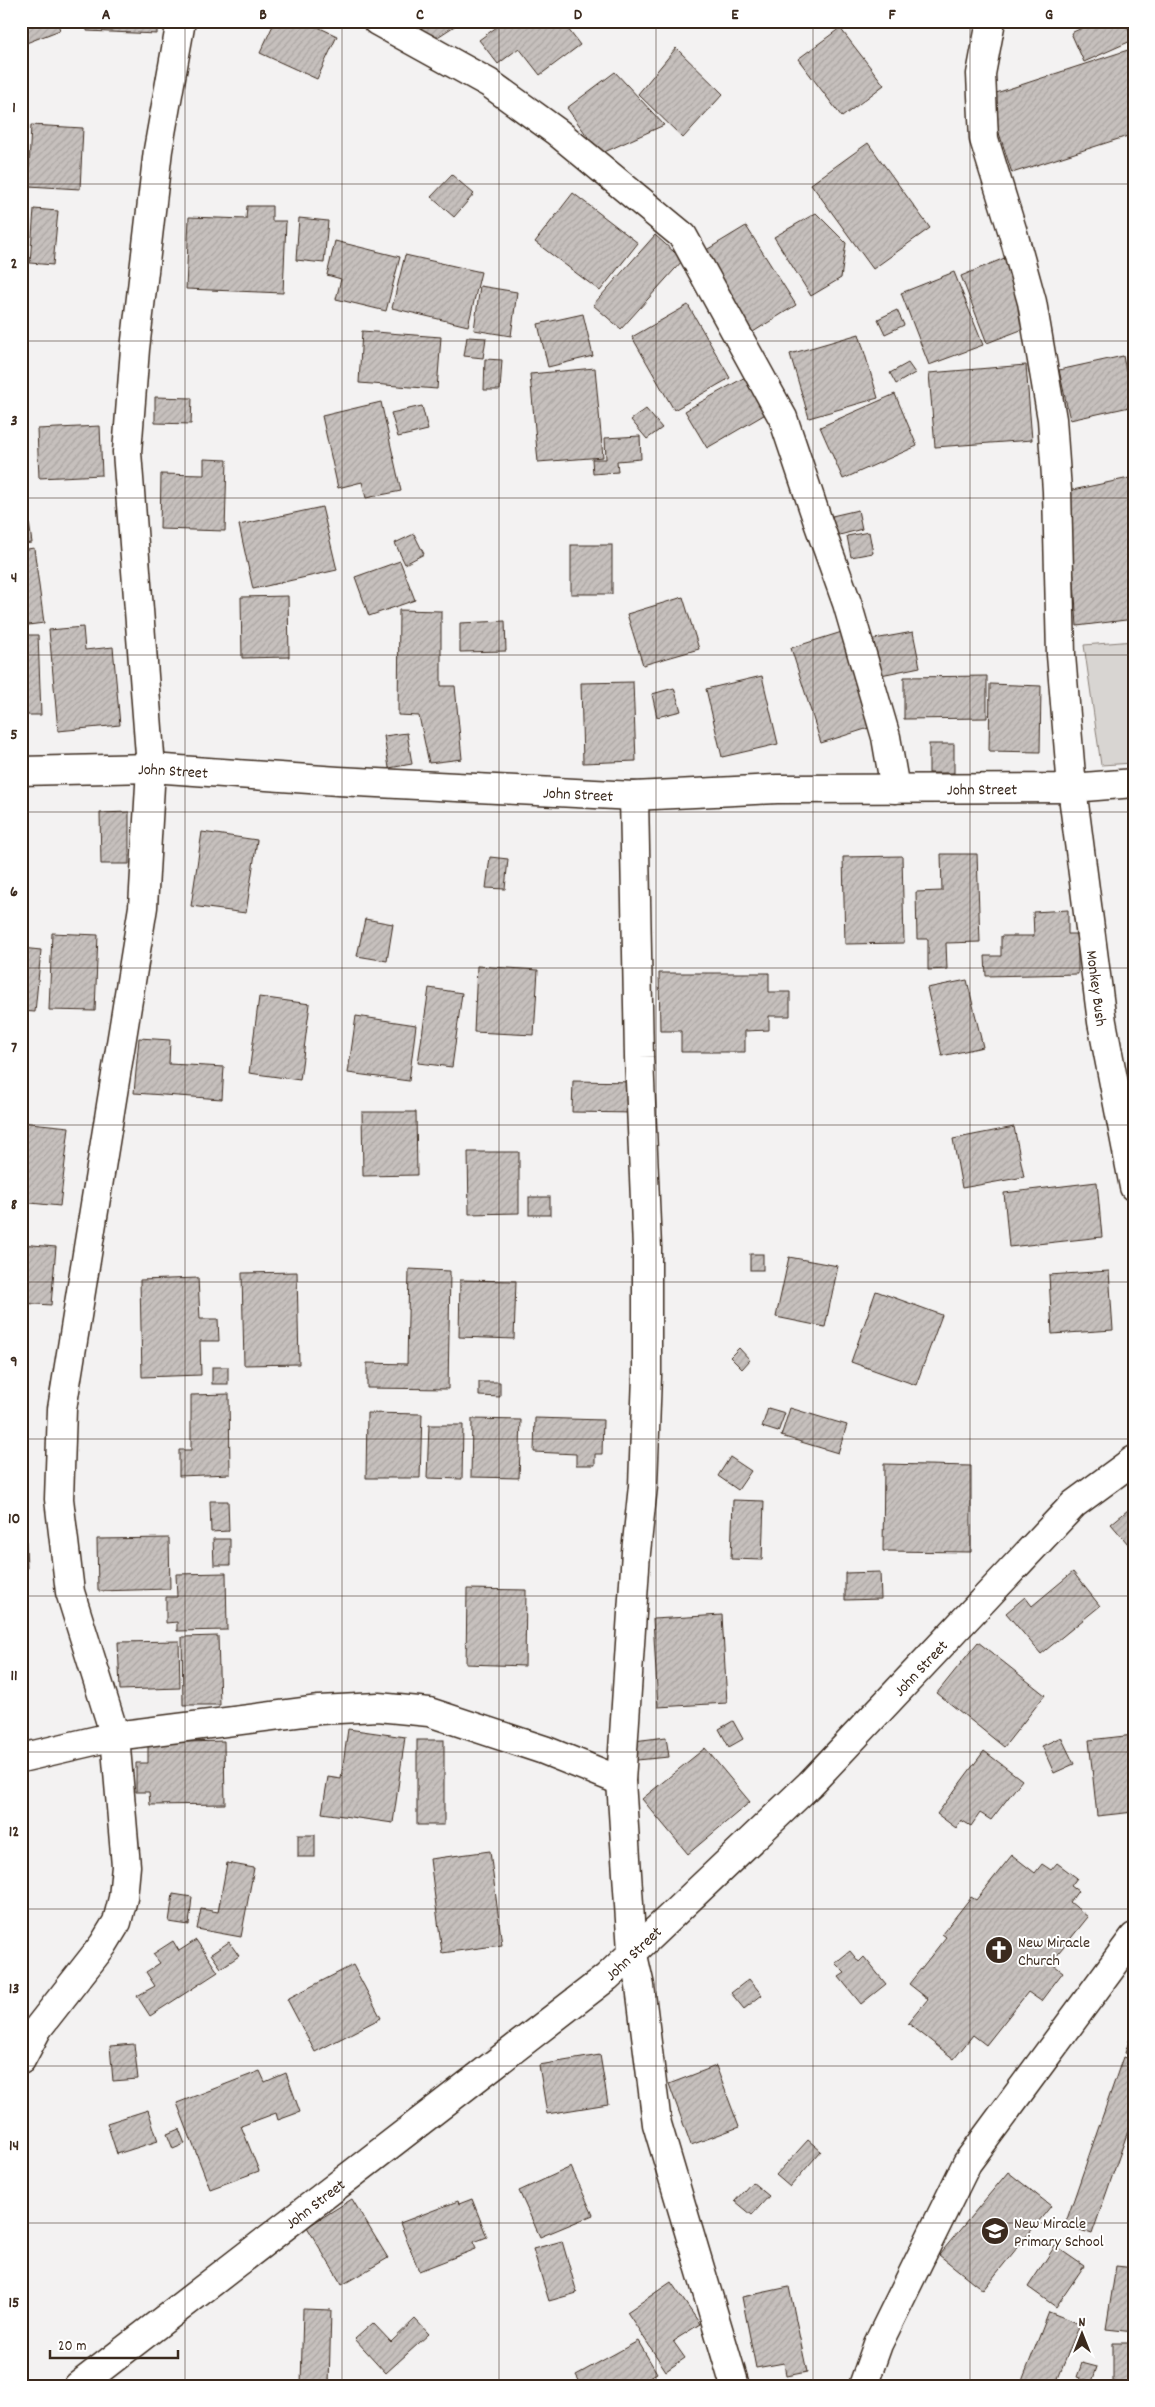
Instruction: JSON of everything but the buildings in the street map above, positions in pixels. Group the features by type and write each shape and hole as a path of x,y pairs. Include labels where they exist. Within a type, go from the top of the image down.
{"street":[{"path":"21,2060 38,2028 103,1945 117,1922 123,1898 126,1866 115,1736 70,1592 59,1499 62,1409 143,908 151,768 127,452 135,349 158,150 181,21"},
{"path":"377,21 489,83 557,132 683,236 783,418 818,525 847,603 886,737 895,789"},
{"name":"Monkey Bush","path":"991,21 981,74 984,139 1014,233 1032,302 1052,419 1057,490 1061,654 1072,788 1102,1022 1134,1187"},
{"name":"John Street","path":"21,771 151,768 338,781 634,796 777,789 1072,788 1134,783"},
{"path":"634,796 639,1057 648,1248 647,1375 642,1486 635,1562 621,1781 632,1951 640,1986 657,2124 735,2386"},
{"name":"John Street","path":"78,2386 599,1983 810,1784 1074,1504 1134,1460"},
{"path":"21,1758 115,1736 320,1710 378,1707 429,1712 544,1750 621,1781"},
{"path":"863,2386 878,2344 967,2163 1134,1937"}],"shaded area":[{"path":"1134,641 1134,763 1101,765 1084,645"}],"place":[{"name":"New Miracle Church","path":"999,1950"},
{"name":"New Miracle Primary School","path":"995,2231"}]}
